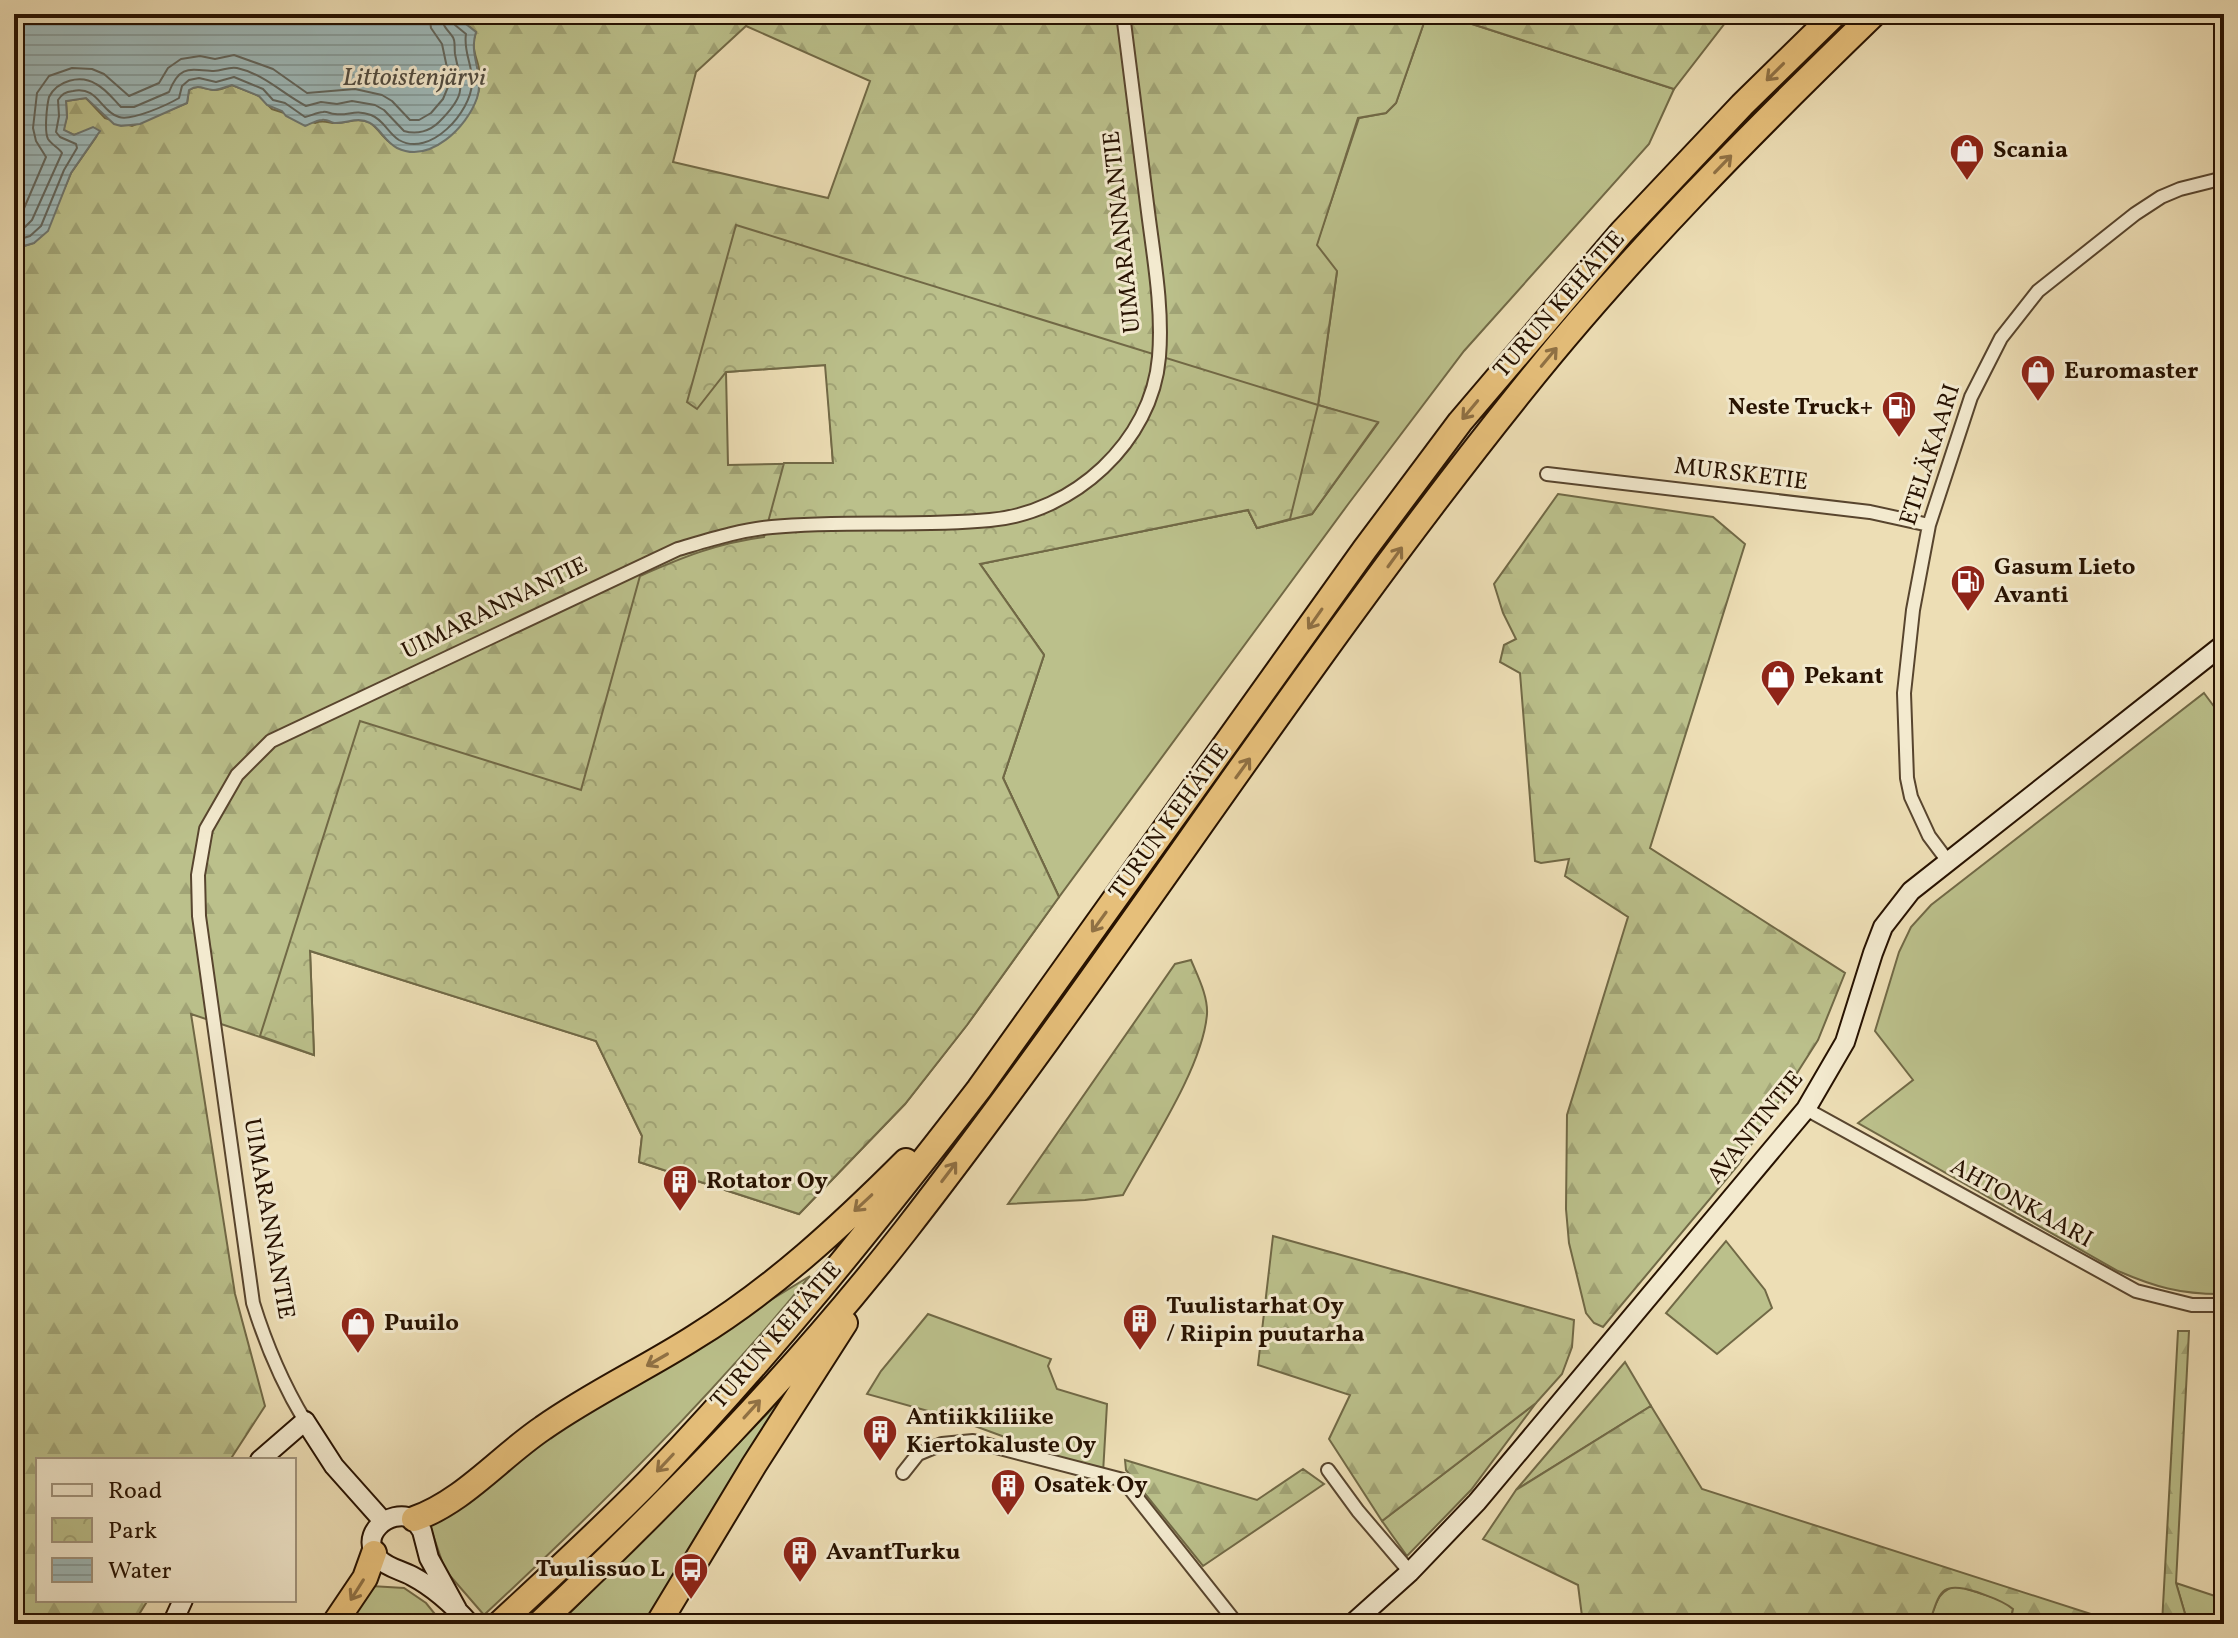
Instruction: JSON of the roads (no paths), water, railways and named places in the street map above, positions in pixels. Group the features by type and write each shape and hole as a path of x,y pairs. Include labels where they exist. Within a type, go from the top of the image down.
{"highway":[{"name":"TURUN KEHÄTIE","path":"539,1624 743,1419 902,1234 1000,1106 1388,566 1526,385 1719,167 1874,14"},
{"path":"1803,83 1885,14"},
{"name":"TURUN KEHÄTIE","path":"499,1624 648,1481 741,1380 917,1170 979,1089 1365,549 1460,422 1622,232 1833,15"},
{"path":"414,1519 441,1507 545,1426 695,1338 748,1302 800,1260 879,1188 979,1089"},
{"path":"658,1624 754,1465 902,1234"},
{"path":"334,1624 365,1578 374,1553"}],"street":[{"name":"UIMARANNANTIE","path":"383,1521 334,1466 305,1421 281,1380 253,1303 199,916 198,875 206,829 237,775 271,741 678,549 716,537 771,527 993,520 1042,508 1087,483 1124,444 1148,404 1159,358 1156,277 1123,14"},
{"name":"ETELÄKAARI","path":"1947,860 1929,836 1911,797 1907,778 1907,654 1929,525 1971,397 1986,363 2021,310 2038,291 2161,197 2224,178"},
{"name":"MURSKETIE","path":"1547,474 1870,512 1929,525"},
{"name":"AVANTINTIE","path":"1352,1624 1410,1572 1477,1502 1806,1109 1845,1042 1883,927 1911,891 2224,644"},
{"name":"AHTONKAARI","path":"1806,1109 2136,1291 2192,1305 2224,1305"},
{"path":"262,1458 305,1421"},
{"path":"903,1473 918,1454 942,1444 973,1441 1123,1480 1237,1624"},
{"path":"1328,1470 1410,1572"},
{"path":"457,1609 413,1576 382,1562 374,1553 372,1539 383,1521 395,1515 414,1519 422,1531 429,1558 457,1609 470,1624"},
{"path":"172,1624 182,1602"}],"water":[{"name":"Littoistenjärvi","path":"14,14 458,14 476,32 474,49 479,89 472,109 456,131 434,147 410,152 397,148 374,125 365,121 334,123 323,120 305,126 267,105 259,96 232,85 215,90 192,88 187,103 140,124 121,126 114,124 86,98 66,101 64,130 74,135 93,127 100,131 71,173 48,231 34,243 14,249"}],"place":[{"name":"Scania","path":"1967,182"},
{"name":"Euromaster","path":"2038,403"},
{"name":"Neste Truck+","path":"1899,439"},
{"name":"Gasum Lieto Avanti","path":"1968,613"},
{"name":"Pekant","path":"1778,708"},
{"name":"Rotator Oy","path":"680,1213"},
{"name":"Tuulistarhat Oy / Riipin puutarha","path":"1140,1352"},
{"name":"Puuilo","path":"358,1355"},
{"name":"Antiikkiliike Kiertokaluste Oy","path":"880,1463"},
{"name":"Osatek Oy","path":"1008,1517"},
{"name":"AvantTurku","path":"800,1584"},
{"name":"Tuulissuo L","path":"691,1601"}]}
